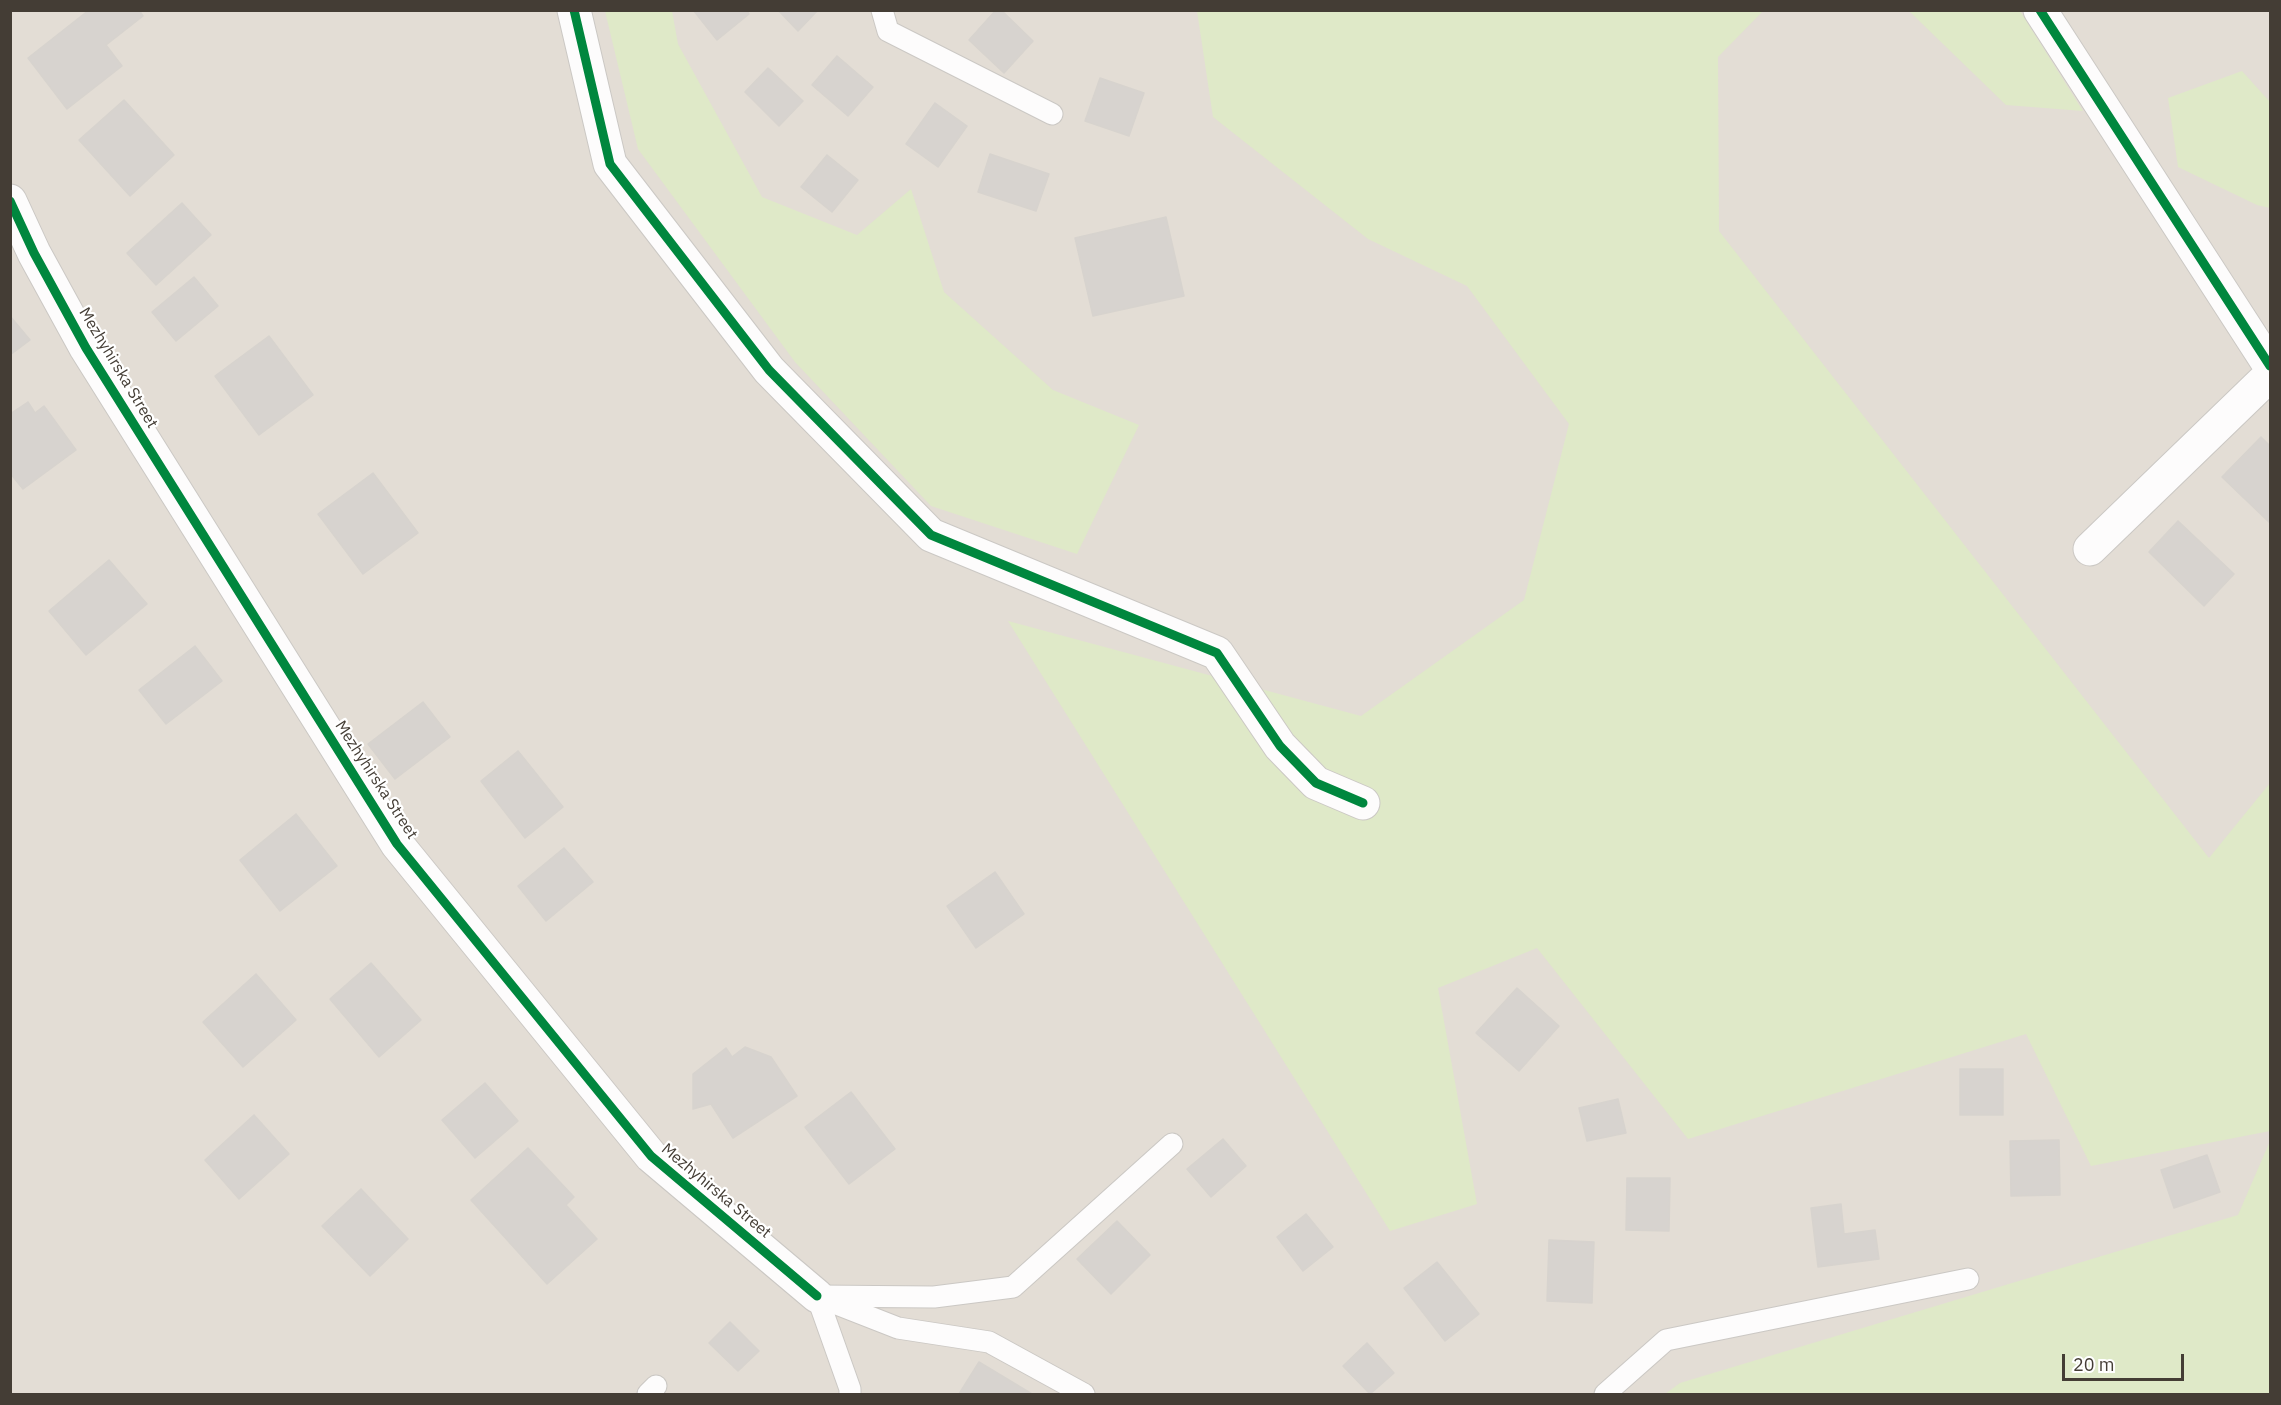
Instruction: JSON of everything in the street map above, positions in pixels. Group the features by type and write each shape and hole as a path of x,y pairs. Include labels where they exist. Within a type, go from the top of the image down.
{"street":[{"path":"574,10 610,165 769,370 931,536 1216,653 1280,746 1316,783 1363,803"},
{"path":"2040,10 2271,366"},
{"name":"Mezhyhirska Street","path":"10,201 34,253 86,348 398,844 651,1156 817,1296"},
{"path":"2090,549 2271,375"}],"lane":[{"path":"882,10 888,31 1052,114"},
{"path":"817,1296 934,1297 1013,1287 1172,1144"},
{"path":"1605,1395 1666,1340 1968,1279"},
{"path":"817,1296 850,1389 849,1395"},
{"path":"817,1296 898,1328 989,1342 1084,1395"}],"shaded area":[{"path":"10,11 2270,11 2270,1249 2078,1394 11,1394"}],"green space":[{"path":"605,11 672,11 678,44 762,197 857,235 911,189 944,292 1053,390 1139,425 1077,554 931,506 795,362 638,149"},
{"path":"1197,11 1763,11 1718,57 1719,231 2209,858 2270,783 2270,1131 2091,1166 2026,1034 1688,1139 1537,948 1438,988 1477,1204 1390,1231 1008,621 1361,716 1524,600 1569,424 1467,286 1368,239 1213,117"},
{"path":"1909,11 2020,11 2083,111 2006,105"},
{"path":"2242,71 2270,102 2270,208 2257,205 2178,167 2168,98"},
{"path":"2270,1141 2270,1394 1665,1394 1680,1383 2238,1215"}],"building":[{"path":"89,10 139,10 143,16 106,45 122,66 67,109 28,58"},
{"path":"746,10 749,14 717,40 694,11"},
{"path":"778,10 818,10 798,31"},
{"path":"996,10 1001,10 1033,41 1004,73 969,40"},
{"path":"837,56 873,87 848,116 812,85"},
{"path":"768,68 803,101 779,126 745,92"},
{"path":"1100,78 1144,93 1129,136 1085,121"},
{"path":"124,100 174,155 130,196 79,140"},
{"path":"935,103 967,126 938,167 906,144"},
{"path":"990,154 1049,174 1036,211 978,192"},
{"path":"827,155 858,180 832,212 801,187"},
{"path":"182,203 211,235 156,285 127,253"},
{"path":"1166,217 1184,296 1093,316 1075,238"},
{"path":"194,277 218,306 176,341 152,312"},
{"path":"10,316 30,340 10,355"},
{"path":"269,336 313,395 259,435 215,376"},
{"path":"28,402 35,413 44,406 76,450 23,489 10,473 10,414"},
{"path":"2261,437 2270,446 2270,523 2222,477"},
{"path":"373,473 418,533 363,574 318,514"},
{"path":"2178,521 2234,574 2204,606 2149,552"},
{"path":"109,560 147,604 86,655 49,611"},
{"path":"195,646 222,681 166,724 139,690"},
{"path":"423,702 450,737 395,779 368,744"},
{"path":"518,751 563,807 525,838 481,781"},
{"path":"296,814 337,866 280,911 240,860"},
{"path":"564,848 593,882 546,921 518,886"},
{"path":"995,872 1024,914 976,948 947,906"},
{"path":"371,963 421,1020 379,1057 330,999"},
{"path":"256,974 296,1020 243,1067 203,1022"},
{"path":"1517,988 1559,1026 1519,1071 1476,1033"},
{"path":"745,1047 771,1057 797,1096 733,1138 711,1104 693,1109 693,1074 726,1048 732,1057"},
{"path":"1960,1069 2003,1069 2003,1115 1960,1115"},
{"path":"485,1083 518,1121 475,1158 442,1120"},
{"path":"851,1092 895,1149 849,1184 805,1127"},
{"path":"1618,1099 1626,1133 1587,1141 1579,1108"},
{"path":"254,1115 289,1154 239,1199 205,1160"},
{"path":"1223,1139 1246,1166 1211,1197 1187,1169"},
{"path":"2059,1140 2060,1195 2011,1196 2010,1141"},
{"path":"528,1148 574,1197 566,1205 597,1239 547,1284 471,1200"},
{"path":"2207,1155 2220,1192 2174,1208 2161,1170"},
{"path":"1627,1178 1670,1178 1669,1231 1626,1230"},
{"path":"361,1189 408,1239 370,1276 322,1226"},
{"path":"1841,1204 1844,1234 1875,1230 1879,1259 1818,1267 1811,1208"},
{"path":"1306,1214 1333,1247 1303,1271 1277,1237"},
{"path":"1117,1221 1150,1255 1111,1294 1077,1259"},
{"path":"1549,1240 1594,1242 1592,1303 1547,1301"},
{"path":"1437,1262 1479,1314 1445,1341 1404,1288"},
{"path":"730,1322 759,1351 738,1371 709,1343"},
{"path":"1367,1343 1394,1373 1370,1394 1343,1366"},
{"path":"979,1362 1032,1394 959,1394"}],"cycle path":[{"path":"574,10 610,164 769,370 931,535 1217,653 1280,746 1316,783 1363,803"},
{"path":"2040,10 2270,366"},
{"path":"10,201 34,253 86,348 397,844 651,1156 817,1296"}]}
